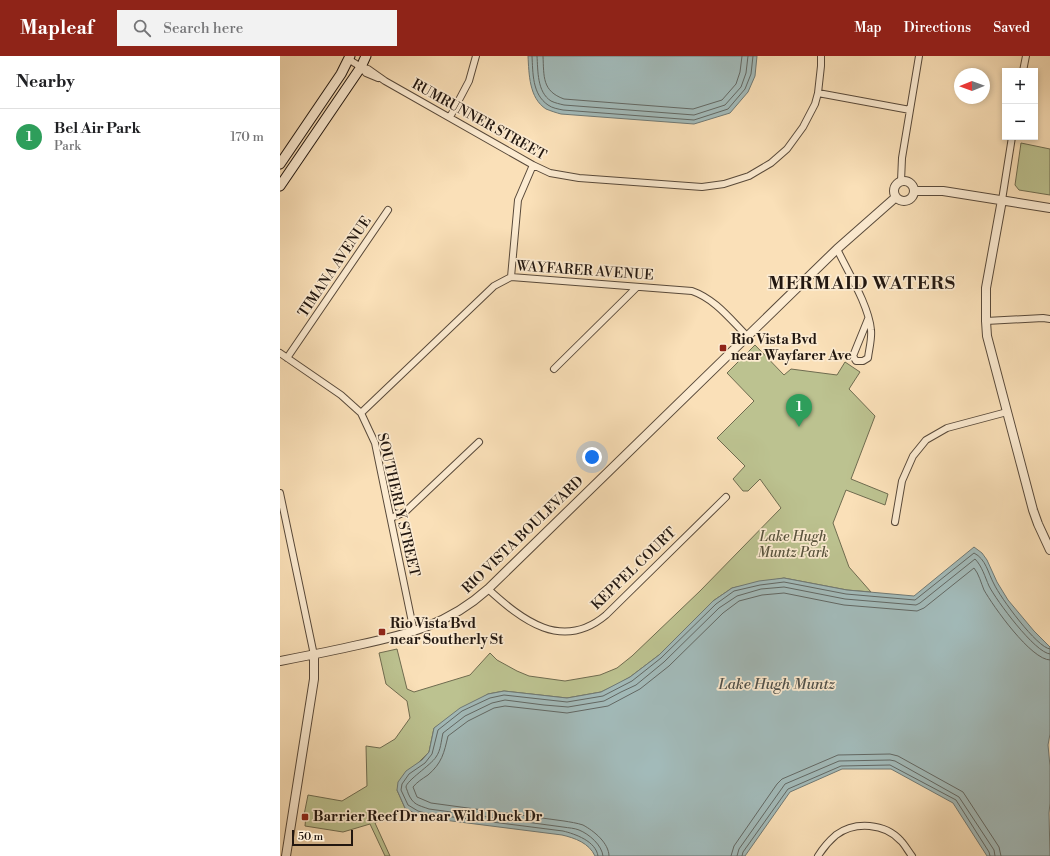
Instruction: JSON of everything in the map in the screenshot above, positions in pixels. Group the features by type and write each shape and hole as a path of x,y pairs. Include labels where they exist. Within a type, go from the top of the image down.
{"main road":[{"path":"280,186 361,67 366,56"},
{"path":"280,164 349,58"}],"street":[{"path":"450,117 469,81 476,56"},
{"name":"RUMRUNNER STREET","path":"349,58 361,67 368,69 385,81 533,166 550,173 579,178 702,187 724,184 749,176 771,163 787,149 803,127 815,104 818,93 821,56"},
{"path":"901,181 902,158 919,56"},
{"path":"1024,68 1026,56"},
{"path":"818,93 910,110"},
{"path":"1012,140 986,288 986,321 989,349 1033,510 1050,550"},
{"path":"511,277 518,200 533,166"},
{"path":"901,181 908,181 911,183 915,191 912,198 906,202 898,200 894,194 894,187 901,181"},
{"path":"915,191 944,191 1050,208"},
{"name":"RIO VISTA BOULEVARD","path":"280,661 314,655 414,632 444,620 466,607 488,589 837,249 896,197"},
{"name":"TIMANA AVENUE","path":"287,358 388,210"},
{"path":"837,249 865,307 871,330 868,358 863,362 856,361 853,356 868,319"},
{"name":"WAYFARER AVENUE","path":"361,413 494,286 511,277 681,289 702,294 714,302 747,336"},
{"path":"554,369 637,287"},
{"path":"986,321 1043,318 1050,319"},
{"name":"SOUTHERLY STREET","path":"280,353 341,395 361,413 375,443 414,632"},
{"path":"895,522 902,481 913,456 926,440 947,428 1007,412"},
{"path":"391,518 405,512 479,442"},
{"path":"280,493 314,655 314,679 286,856"},
{"name":"KEPPEL COURT","path":"488,589 516,612 542,628 552,631 570,632 589,626 606,615 726,497"},
{"path":"818,856 836,835 843,831 860,826 874,826 887,831 901,841 912,856"}],"green space":[{"path":"1021,143 1050,149 1050,195 1019,190 1015,185"},
{"name":"Lake Hugh Muntz Park","path":"755,345 784,375 791,369 837,375 845,362 860,372 849,389 875,416 851,479 888,494 885,505 846,490 833,523 849,567 871,592 847,590 784,578 732,588 713,601 659,655 630,677 601,692 567,698 504,691 488,694 434,728 429,752 415,766 397,790 405,808 392,820 382,820 375,823 390,856 385,856 370,824 343,832 305,826 306,815 304,815 308,795 342,801 367,786 366,746 380,748 395,739 410,718 407,701 386,684 379,653 397,649 407,689 414,692 470,675 490,653 497,660 529,676 565,681 600,675 617,668 632,656 700,591 781,508 760,479 748,491 743,491 733,479 745,466 717,438 754,401 727,373"}],"water":[{"path":"528,56 757,56 755,76 748,92 730,113 694,124 561,114 546,109 536,99 533,92"},
{"name":"Lake Hugh Muntz","path":"974,547 982,553 987,560 997,582 1008,600 1034,631 1050,647 1050,734 1048,745 1050,766 1050,856 987,856 953,803 891,769 842,769 790,792 745,856 595,856 585,844 562,835 428,818 416,814 405,808 397,790 398,782 406,771 422,760 429,752 434,728 460,708 488,694 504,691 567,698 601,692 630,677 659,655 713,601 732,588 759,581 784,578 847,590 914,596"}],"place":[{"name":"Rio Vista Bvd near Wayfarer Ave","path":"723,348"},
{"name":"Bel Air Park","path":"799,427"},
{"name":"Rio Vista Bvd near Southerly St","path":"382,632"},
{"name":"Barrier Reef Dr near Wild Duck Dr","path":"305,817"}],"district":[{"name":"MERMAID WATERS","path":"862,283"}]}
